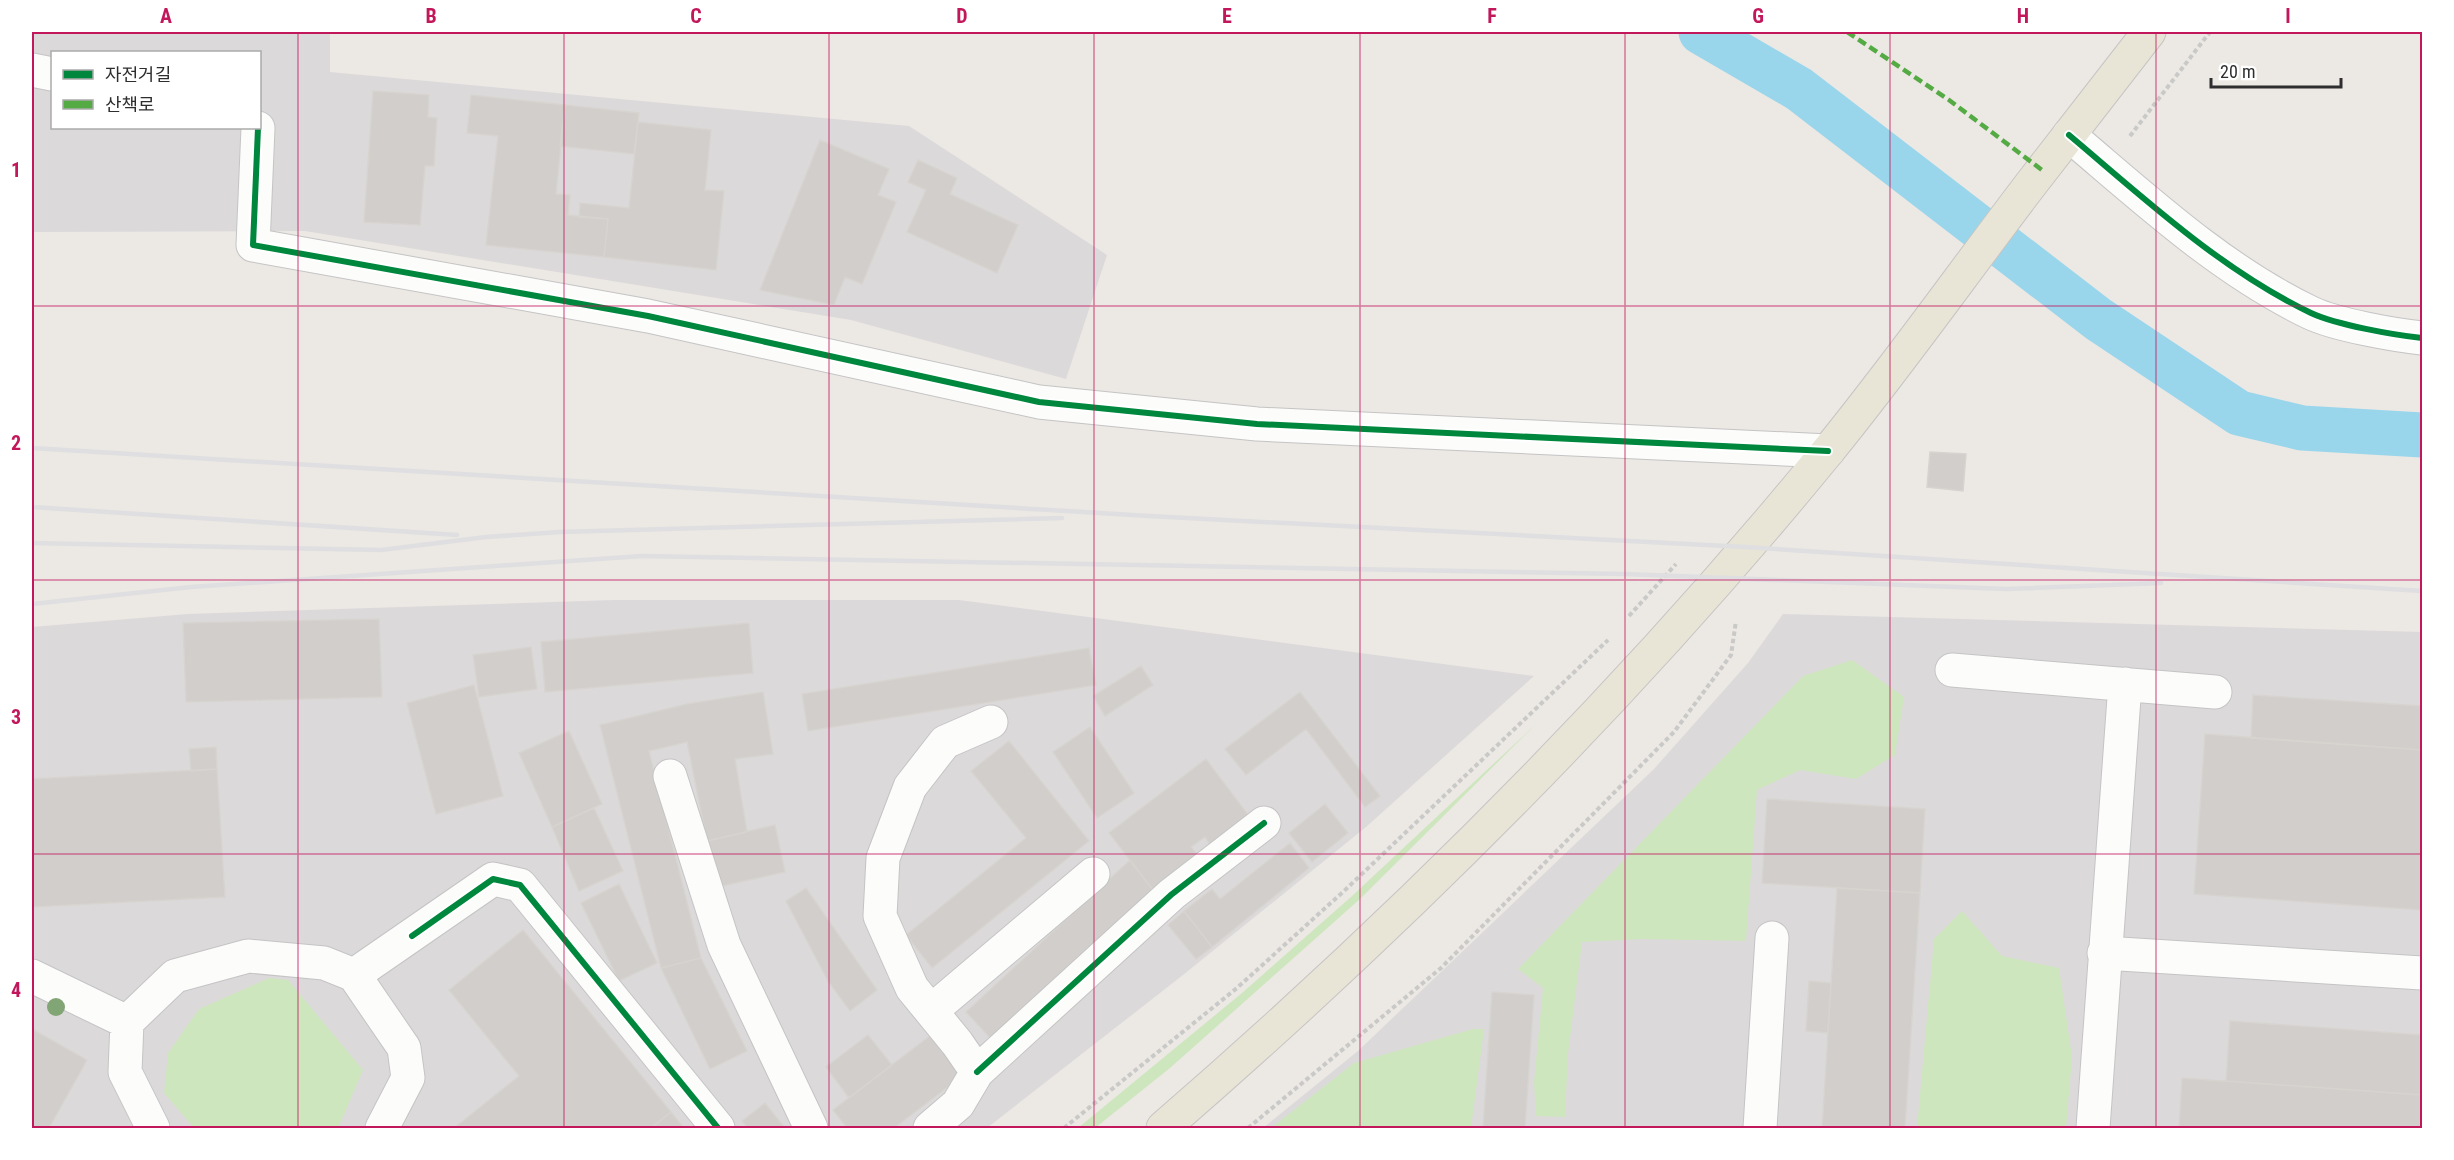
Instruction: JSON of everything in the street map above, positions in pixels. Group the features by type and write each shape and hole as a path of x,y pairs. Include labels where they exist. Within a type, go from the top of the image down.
{"main road":[{"path":"1163,1128 1275,1031 1426,890 1516,801 1652,654 1828,451 2149,32"}],"street":[{"path":"32,70 51,74"},
{"path":"258,129 253,245 648,316 1039,402 1257,423 1828,451"},
{"path":"2069,135 2155,208 2248,277 2313,314 2395,335 2422,338"},
{"path":"1952,670 2215,692"},
{"path":"2093,1128 2125,684"},
{"path":"977,1072 921,1000 880,916 883,858 910,787 945,742 991,722"},
{"path":"670,776 724,945 811,1128"},
{"path":"930,1128 958,1104 977,1072 1172,894 1264,823"},
{"path":"921,1000 1093,874"},
{"path":"354,975 493,879 519,885 718,1128"},
{"path":"1760,1128 1772,938"},
{"path":"2104,953 2422,973"},
{"path":"153,1128 125,1072 127,1022 175,976 248,956 324,963 354,975 404,1048 408,1078 382,1128"},
{"path":"32,976 127,1022"}],"path":[{"path":"1627,619 1679,560"},
{"path":"1064,1128 1245,980 1344,891 1611,636"}],"shaded area":[{"path":"32,32 330,32 330,72 909,126 1107,255 1066,379 851,320 305,231 32,232"},
{"path":"614,600 959,600 1534,676 1366,827 1183,975 987,1128 32,1128 32,627 188,614"},
{"path":"1783,614 2422,632 2422,1128 1263,1128 1358,1051 1654,769 1748,663"}],"green space":[{"path":"1852,660 1904,697 1895,755 1856,779 1800,770 1757,790 1746,941 1643,939 1582,942 1568,1054 1565,1117 1536,1116 1534,1082 1543,988 1518,969 1803,676"},
{"path":"1535,725 1360,899 1170,1068 1095,1128 1078,1128 1242,993 1352,896"},
{"path":"1962,911 2002,956 2059,968 2072,1057 2066,1128 1917,1128 1934,939"},
{"path":"269,978 288,980 363,1070 339,1126 194,1128 164,1093 168,1053 199,1009"},
{"path":"1473,1029 1484,1029 1471,1128 1271,1128 1354,1063"}],"building":[{"path":"373,91 429,95 428,117 437,118 434,166 425,166 420,225 364,222"},
{"path":"471,95 565,105 556,194 570,195 568,215 608,219 604,257 486,245 498,136 467,133"},
{"path":"565,105 639,113 634,154 560,146"},
{"path":"638,122 711,130 705,190 724,191 716,270 604,257 608,219 579,217 580,203 629,208"},
{"path":"820,140 889,169 878,195 896,202 862,284 845,277 834,305 760,290"},
{"path":"918,160 957,178 950,194 1018,225 997,273 907,232 926,190 908,182"},
{"path":"1930,452 1966,454 1963,491 1927,487"},
{"path":"379,619 382,697 186,702 183,623"},
{"path":"749,623 753,673 545,692 541,642"},
{"path":"531,647 537,689 479,697 473,655"},
{"path":"1089,648 1096,685 808,731 802,694"},
{"path":"1141,666 1153,685 1105,716 1093,696"},
{"path":"474,685 503,796 436,814 407,703"},
{"path":"763,692 773,754 735,759 747,832 707,841 687,742 649,751 701,958 661,968 600,725 687,704"},
{"path":"1300,692 1380,796 1365,807 1306,729 1246,775 1225,749"},
{"path":"2253,695 2422,706 2422,750 2251,738"},
{"path":"1090,727 1134,793 1097,818 1053,752"},
{"path":"569,731 602,804 552,827 519,753"},
{"path":"2205,734 2422,750 2422,910 2194,894"},
{"path":"1009,741 1089,841 932,968 906,935 1026,838 971,771"},
{"path":"216,747 217,769 191,771 189,749"},
{"path":"1206,759 1252,820 1213,849 1205,837 1191,847 1200,858 1155,893 1109,833"},
{"path":"217,769 225,897 32,907 32,779"},
{"path":"1767,799 1925,809 1920,893 1762,883"},
{"path":"1325,804 1348,833 1312,862 1289,833"},
{"path":"594,808 623,871 579,891 552,827"},
{"path":"775,825 785,872 717,887 707,841"},
{"path":"1290,843 1309,868 1212,947 1184,911 1212,889 1220,899"},
{"path":"1130,860 1155,893 994,1042 966,1012"},
{"path":"619,884 657,963 619,981 581,903"},
{"path":"806,888 877,990 850,1011 828,981 786,901"},
{"path":"1837,888 1920,893 1905,1128 1822,1128"},
{"path":"1184,911 1212,947 1196,959 1168,925"},
{"path":"523,930 671,1112 651,1128 454,1128 519,1076 449,990"},
{"path":"701,958 747,1051 710,1069 661,968"},
{"path":"1809,981 1831,983 1828,1033 1806,1031"},
{"path":"1492,992 1534,995 1525,1128 1483,1128"},
{"path":"2230,1021 2422,1035 2422,1095 2226,1081"},
{"path":"32,1029 87,1060 49,1128 32,1128"},
{"path":"935,1032 966,1073 894,1128 847,1128 833,1110"},
{"path":"868,1035 892,1065 849,1098 826,1067"},
{"path":"2182,1078 2422,1095 2422,1128 2179,1128"},
{"path":"765,1103 785,1128 748,1128 742,1121"},
{"path":"671,1112 684,1128 651,1128"}],"waterway":[{"path":"1701,32 1799,89 2098,319 2239,413 2302,428 2422,435"}],"railway":[{"path":"32,448 1149,516 1745,547 2422,591"},
{"path":"32,507 457,535"},
{"path":"32,543 381,550 486,537 560,532 1062,518"},
{"path":"32,604 191,587 642,556 1624,574 2006,589 2161,583"}],"marked path":[{"path":"1847,32 1949,100 2042,170"}],"cycle path":[{"path":"258,129 253,245 648,316 1039,402 1257,424 1828,451"},
{"path":"2069,135 2185,232 2215,255 2278,296 2335,322 2422,338"},
{"path":"977,1072 1172,894 1264,823"},
{"path":"412,936 493,879 520,885 718,1128"}]}
